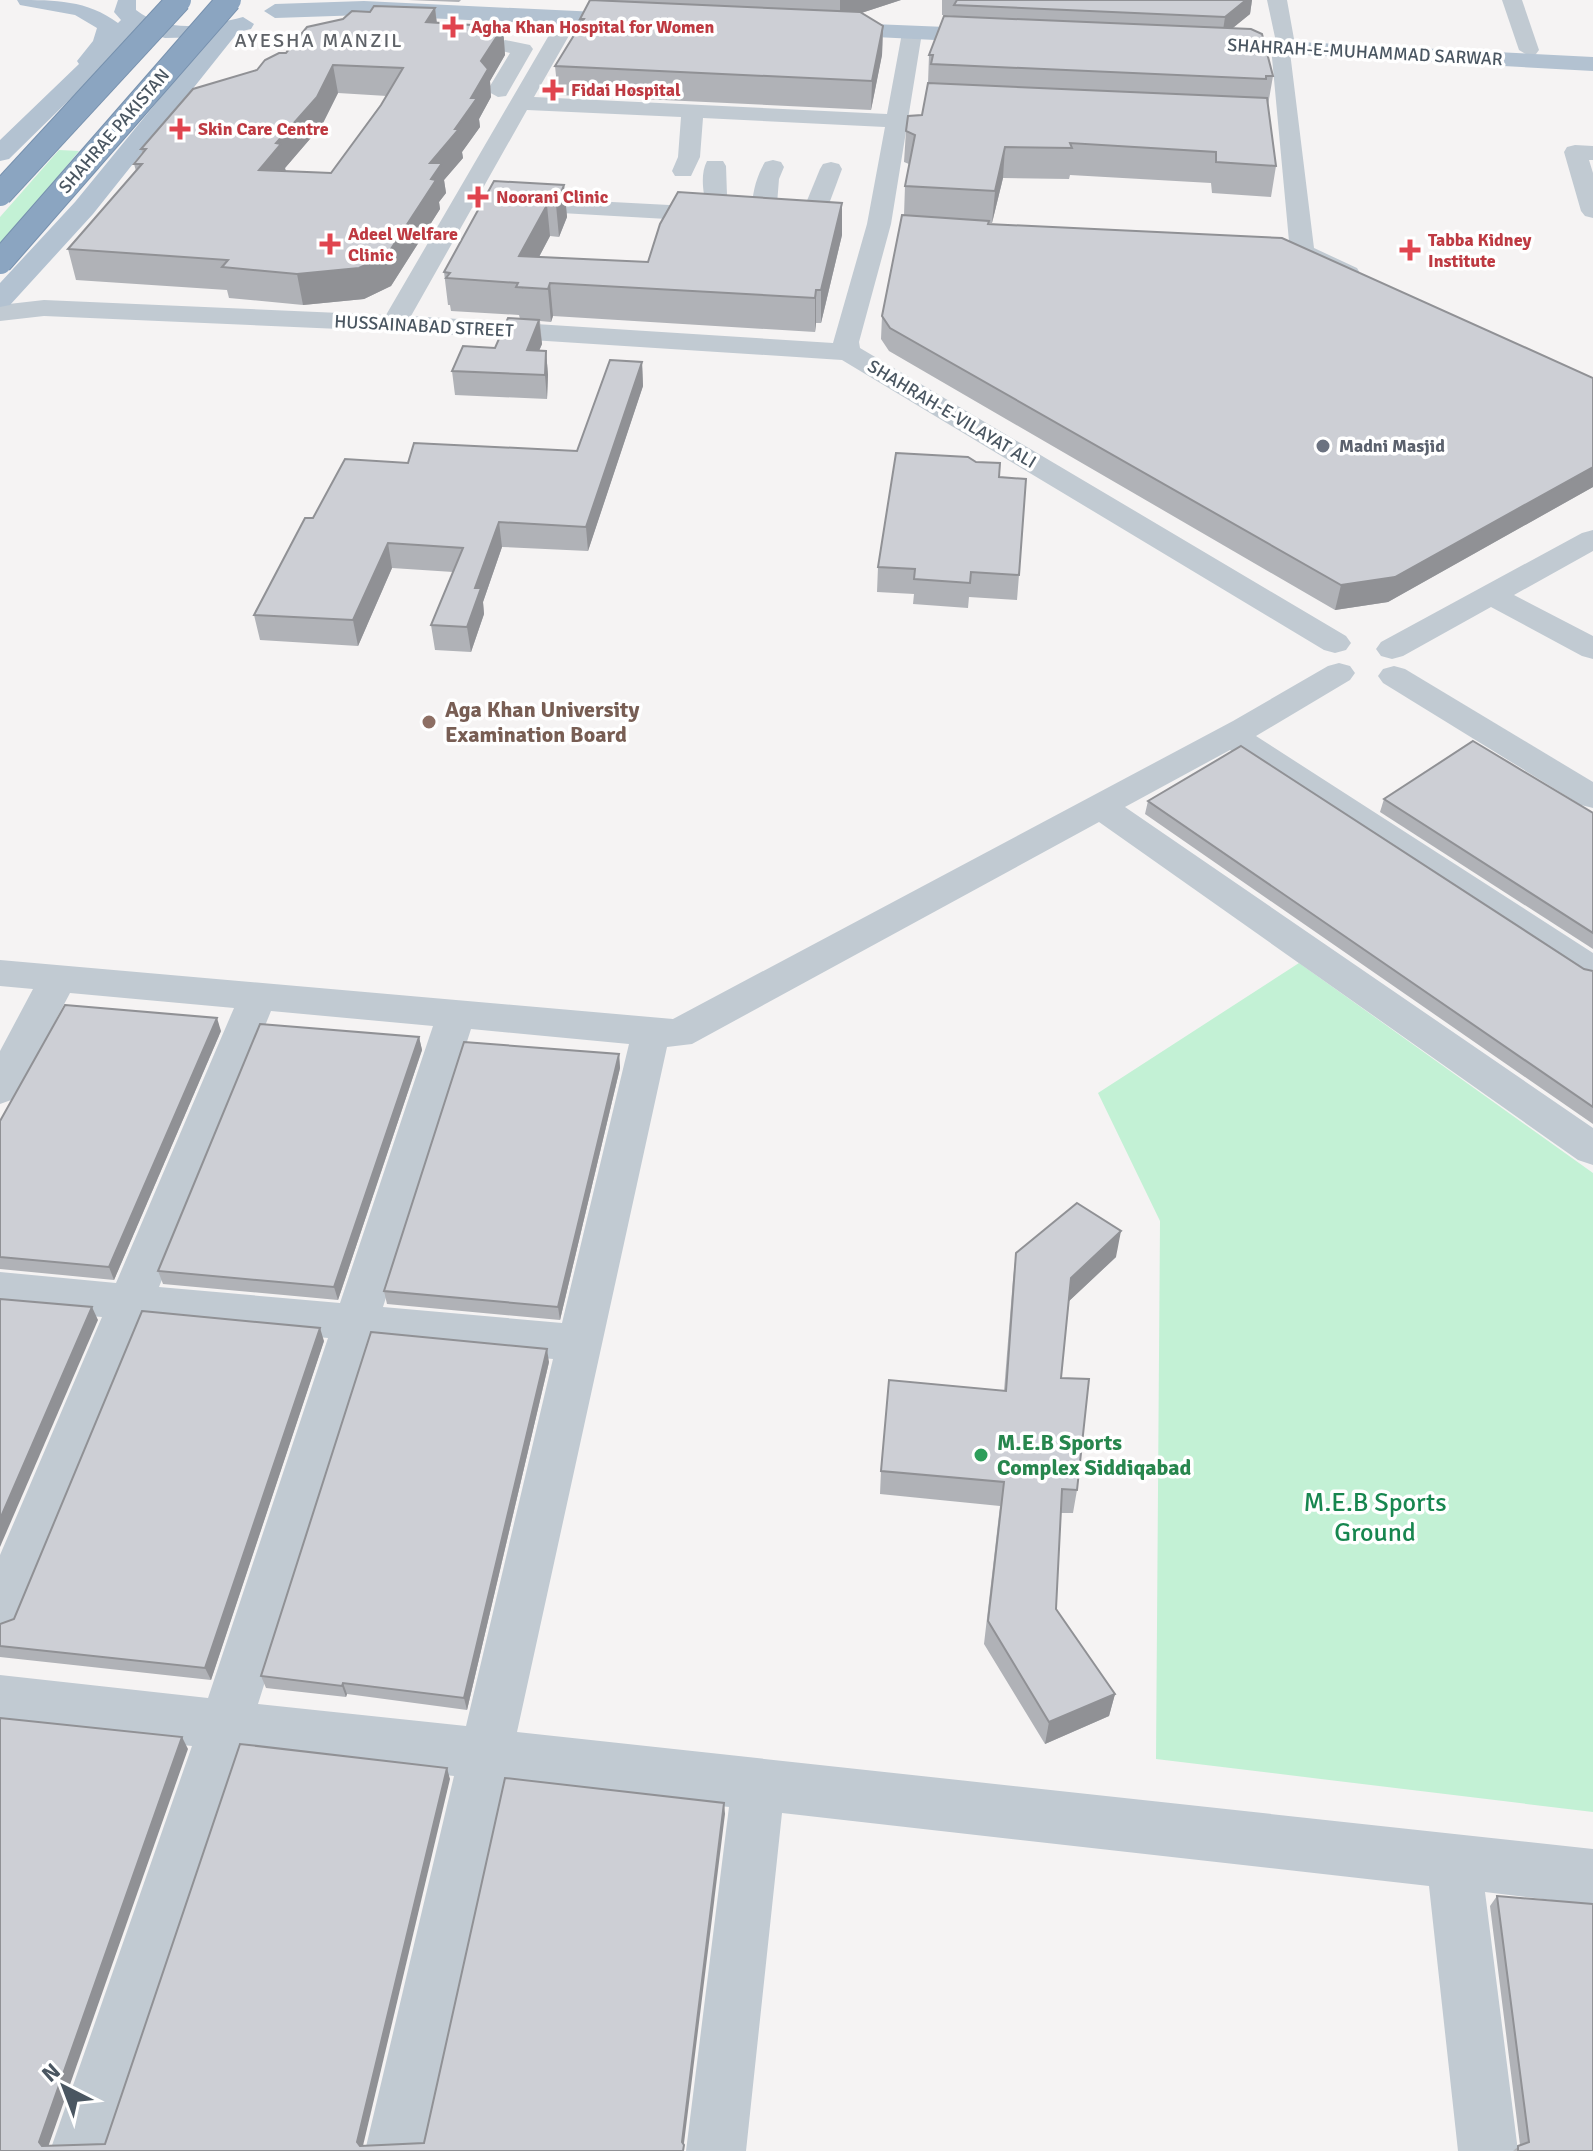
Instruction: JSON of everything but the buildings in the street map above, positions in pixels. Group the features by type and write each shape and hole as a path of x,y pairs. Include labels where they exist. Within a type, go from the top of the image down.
{"highway":[{"name":"SHAHRAE PAKISTAN","path":"0,194 179,0"},
{"name":"SHAHRAE PAKISTAN","path":"4,299 229,0"}],"main road":[{"path":"28,0 82,10 109,26 104,43 49,105"},
{"path":"87,0 129,8 173,31 230,27 279,6 469,26 575,9"},
{"path":"0,154 112,45 129,8"},
{"path":"210,54 255,29 283,19 357,12 575,9 661,17"},
{"path":"806,23 915,22 1014,32"},
{"path":"4,299 84,208 230,27"},
{"name":"SHAHRAH-E-MUHAMMAD SARWAR","path":"1183,39 1593,52"},
{"name":"SHAHRAH-E-MUHAMMAD SARWAR","path":"1283,43 1593,64"}],"street":[{"path":"1277,0 1283,43 1281,120 1302,252"},
{"path":"1505,0 1512,0 1529,50"},
{"path":"394,323 575,9"},
{"name":"SHAHRAH-E-VILAYAT ALI","path":"915,22 895,123 856,222 846,342 848,352 1373,682 1393,662"},
{"path":"489,107 523,49 505,46"},
{"path":"521,103 895,123"},
{"path":"683,171 699,139 689,127 693,111"},
{"path":"1593,153 1575,152 1593,211"},
{"path":"715,166 715,195 721,215"},
{"path":"764,217 765,183 773,167"},
{"path":"811,220 831,169"},
{"path":"602,209 619,184"},
{"path":"465,201 910,226"},
{"path":"1271,250 1302,252 1375,285"},
{"name":"HUSSAINABAD STREET","path":"4,299 44,308 394,323 848,352"},
{"path":"1593,540 1491,595 1393,662 1593,797"},
{"path":"1491,595 1593,649"},
{"path":"0,973 678,1034 1231,735 1337,658"},
{"path":"1231,735 1593,971"},
{"path":"1100,806 1593,1149"},
{"path":"0,1089 58,978"},
{"path":"0,1614 258,996"},
{"path":"80,2151 225,1726 456,1014"},
{"path":"395,2151 651,1032"},
{"path":"0,1290 580,1343"},
{"path":"0,1700 1593,1877"},
{"path":"716,2151 758,1785"},
{"path":"1454,1862 1488,2151"}],"green space":[{"path":"59,150 79,151 0,247 0,217"},
{"name":"M.E.B Sports Ground","path":"1299,963 1593,1173 1593,1812 1156,1759 1160,1221 1098,1093"}],"place":[{"name":"Agha Khan Hospital for Women","path":"453,27"},
{"name":"Fidai Hospital","path":"553,90"},
{"name":"Skin Care Centre","path":"180,129"},
{"name":"Noorani Clinic","path":"478,197"},
{"name":"Adeel Welfare Clinic","path":"330,244"},
{"name":"Tabba Kidney Institute","path":"1410,250"},
{"name":"Madni Masjid","path":"1323,446"},
{"name":"Aga Khan University Examination Board","path":"429,722"},
{"name":"M.E.B Sports Complex Siddiqabad","path":"981,1455"}],"district":[{"name":"AYESHA MANZIL","path":"319,40"}]}
